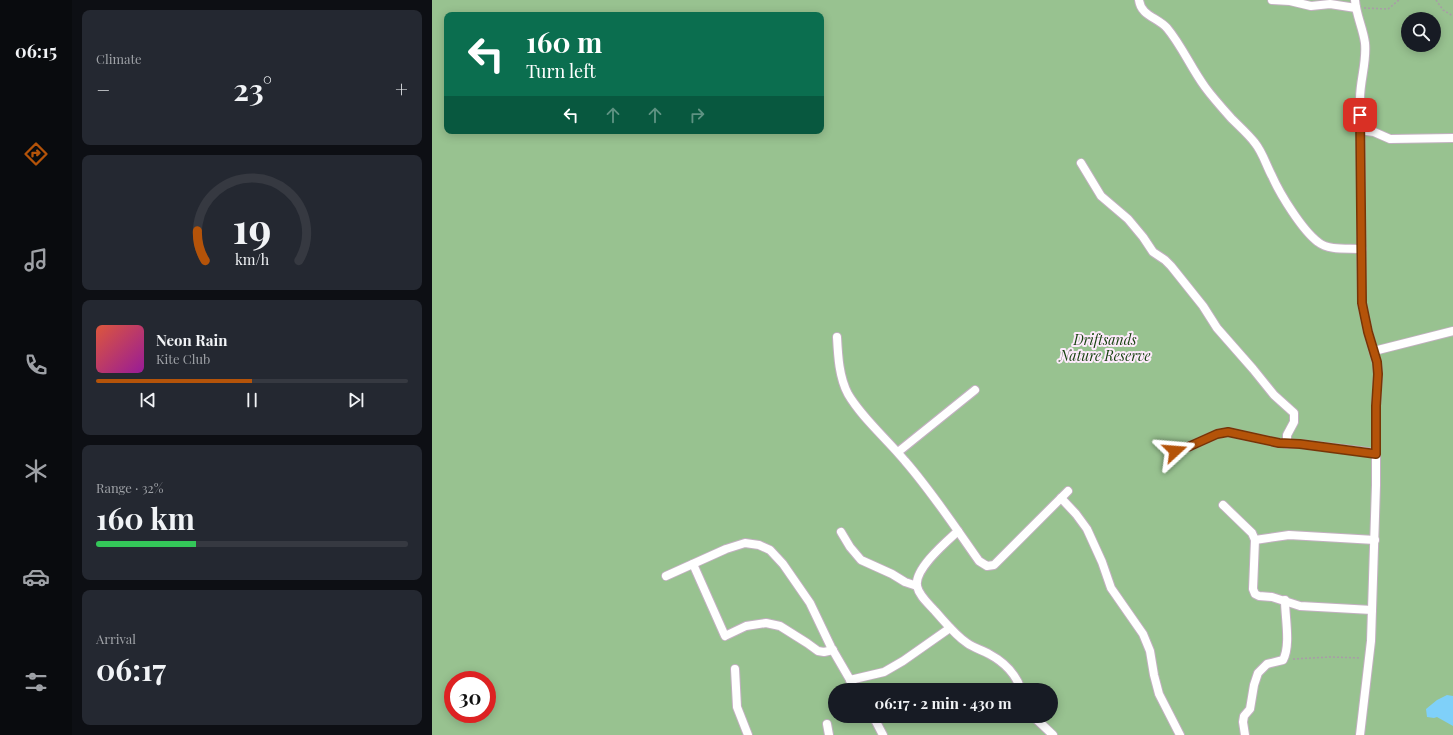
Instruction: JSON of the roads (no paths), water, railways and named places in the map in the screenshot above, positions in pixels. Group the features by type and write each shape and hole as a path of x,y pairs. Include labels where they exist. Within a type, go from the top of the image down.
{"street":[{"path":"1139,0 1140,8 1155,18 1168,30 1205,86 1231,118 1255,143 1285,201 1310,235 1319,243 1329,248 1362,249"},
{"path":"1272,0 1290,1 1311,6 1355,4 1364,35 1365,50 1360,86 1362,303 1378,374 1372,610 1369,659 1360,735"},
{"path":"1360,130 1374,132 1390,138 1453,138"},
{"path":"1081,163 1101,196 1128,219 1153,252 1171,266 1202,306 1221,334 1274,394 1294,414 1294,422 1287,435 1287,444"},
{"path":"1374,351 1453,331"},
{"path":"837,338 838,357 843,380 848,393 856,406 898,452 930,491 979,561 987,566 994,565 1068,491"},
{"path":"898,452 975,390"},
{"path":"1175,451 1217,434 1228,432 1287,444 1376,454"},
{"path":"1061,498 1076,514 1086,529 1102,562 1111,588 1143,634 1150,651 1159,694 1180,735"},
{"path":"1223,505 1252,533 1255,540 1253,589 1255,594 1285,600 1300,606 1372,610"},
{"path":"958,531 943,544 928,561 918,576 917,586 921,595 950,628 968,643 991,655 1008,668 1018,683"},
{"path":"841,532 850,547 861,560 904,582 917,586"},
{"path":"1255,540 1289,536 1374,540"},
{"path":"666,576 726,549 745,544 759,545 770,550 783,564 810,603 833,650 852,683"},
{"path":"693,564 725,636 746,626 766,623 780,626 818,651 824,652 833,650"},
{"path":"1245,735 1242,722 1244,716 1250,709 1254,685 1258,673 1267,664 1283,660 1286,655 1285,600"},
{"path":"850,680 884,672 903,662 950,628"},
{"path":"735,669 737,707 748,735"},
{"path":"877,723 883,735"},
{"path":"1040,723 1053,735"},
{"path":"827,724 829,735"}],"water":[{"path":"1447,695 1453,696 1453,726 1437,717 1427,717 1426,709 1437,700"}],"park label":[{"name":"Driftsands Nature Reserve","path":"1105,348"}]}
